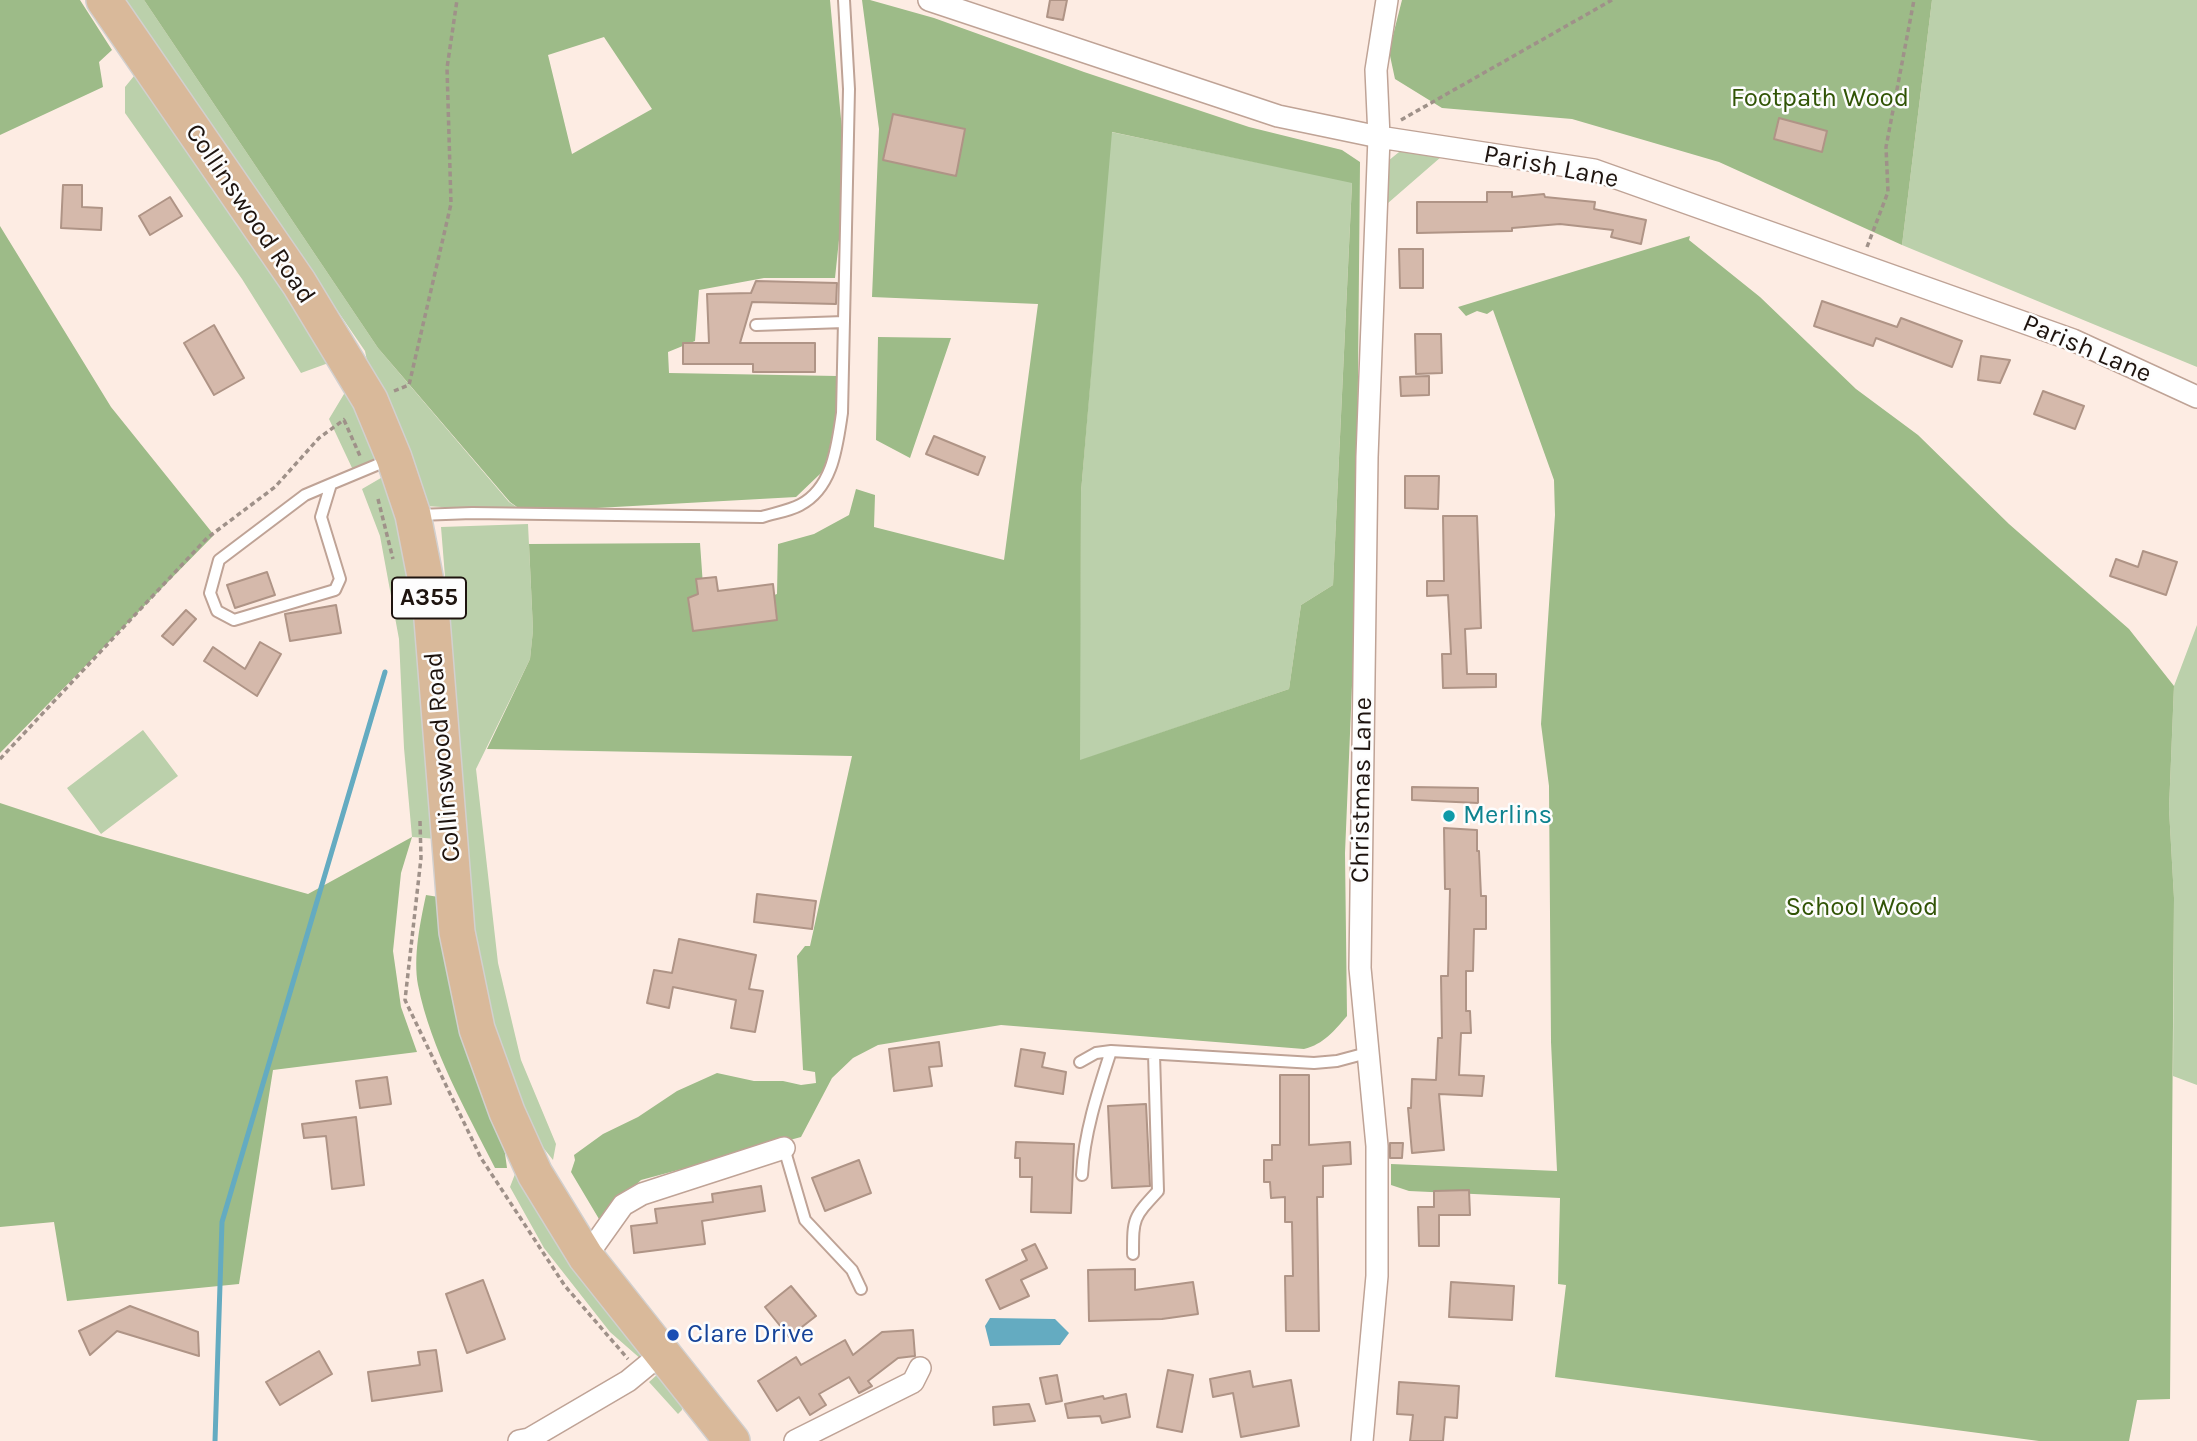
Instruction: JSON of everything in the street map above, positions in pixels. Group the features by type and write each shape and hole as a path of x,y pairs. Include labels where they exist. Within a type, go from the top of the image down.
{"main road":[{"name":"Collinswood Road","path":"104,0 299,283 370,400 394,458 413,515 431,607 457,932 477,1029 507,1111 535,1174 586,1257 732,1441"}],"street":[{"name":"Parish Lane","path":"929,0 1278,116 1388,139 1594,170 2073,340 2197,397"},
{"name":"Christmas Lane","path":"1362,1441 1377,1276 1377,1146 1360,968 1367,457 1388,139 1376,70 1387,0"},
{"path":"586,1257 623,1205 642,1194 784,1148"},
{"path":"519,1441 529,1439 628,1381 662,1353"},
{"path":"795,1441 913,1382 919,1368"}],"lane":[{"path":"413,515 472,513 762,517 801,505 826,481 842,413 849,89 844,0"},
{"path":"756,325 844,322"},
{"path":"331,484 321,517 340,579 335,590 234,620 218,611 210,593 219,560 305,495 331,484 394,458"},
{"path":"1080,1062 1096,1053 1111,1051 1314,1063 1367,1053"},
{"path":"1082,1175 1083,1150 1111,1051"},
{"path":"1133,1254 1133,1224 1136,1215 1158,1191 1154,1054"},
{"path":"784,1148 805,1220 852,1270 861,1289"}],"path":[{"path":"0,759 207,538 275,487 319,438 370,400 410,385 451,205 447,68 457,0"},
{"path":"1388,139 1396,123 1612,0"},
{"path":"1868,241 1888,192 1886,147 1914,0"}],"green space":[{"path":"0,0 80,0 112,50 99,62 103,87 0,135"},
{"path":"125,0 144,0 378,348 509,502 524,512 425,506 370,375 365,351"},
{"path":"144,0 830,0 846,173 835,278 764,278 699,290 695,341 668,352 669,373 837,376 842,453 796,497 524,512 510,502 378,348","holes":["604,37 652,109 572,154 548,55"]},
{"path":"862,0 934,18 1249,127 1342,150 1360,162 1356,590 1345,853 1347,1016 1323,1040 1304,1049 1001,1025 878,1045 853,1058 832,1078 801,1137 641,1180 599,1219 571,1172 574,1155 603,1134 638,1117 677,1091 717,1073 754,1081 783,1081 801,1085 816,1083 815,1072 803,1070 797,956 805,946 810,946 852,756 487,749 530,659 533,630 529,544 700,543 704,600 690,602 692,626 777,594 778,544 814,534 849,515 856,489 875,495 874,527 1004,560 1038,304 872,297 879,129","holes":["1112,132 1352,183 1333,585 1301,605 1289,689 1080,760 1081,492"]},
{"name":"Footpath Wood","path":"1402,0 1932,0 1902,245 1719,162 1572,119 1442,108 1395,79 1389,51"},
{"path":"1932,0 2197,0 2197,367 1902,245"},
{"path":"134,76 147,85 334,361 301,373 242,279 125,113 125,87"},
{"path":"1111,132 1352,182 1333,585 1301,605 1289,689 1079,761 1081,492"},
{"path":"1404,148 1441,157 1380,210 1388,161"},
{"path":"0,226 111,407 214,535 0,753"},
{"name":"School Wood","path":"1690,236 1689,240 1760,297 1856,389 1918,435 2009,524 2129,629 2174,686 2169,809 2174,898 2170,1399 2137,1400 2129,1441 2039,1441 1555,1377 1566,1285 1558,1284 1560,1198 1409,1191 1391,1185 1391,1164 1557,1171 1551,1042 1549,786 1541,724 1555,515 1554,480 1493,310 1487,314 1477,311 1466,316 1458,307"},
{"path":"878,337 951,338 910,458 876,440"},
{"path":"350,384 379,451 375,462 353,470 329,419"},
{"path":"386,475 424,628 437,839 412,837 404,748 399,639 380,536 362,489"},
{"path":"528,524 533,630 530,659 476,769 498,963 521,1060 556,1144 553,1160 523,1122 483,991 471,899 441,527"},
{"path":"2197,625 2197,1085 2173,1076 2174,898 2169,809 2174,686"},
{"path":"143,730 178,776 101,834 67,788"},
{"path":"0,803 100,836 308,894 412,837 401,873 393,951 401,1007 417,1052 273,1070 239,1284 67,1301 54,1222 0,1227"},
{"path":"426,895 445,898 503,1139 507,1168 495,1168 450,1079 431,1033 418,985 416,963"},
{"path":"515,1174 524,1180 645,1354 642,1360 610,1332 544,1248 510,1187"},
{"path":"659,1373 681,1397 682,1410 678,1414 649,1382"}],"water":[{"path":"990,1318 1055,1319 1069,1333 1060,1345 990,1346 985,1326"}],"building":[{"path":"1050,0 1067,0 1063,20 1047,17"},
{"path":"893,114 965,129 956,176 883,160"},
{"path":"1779,118 1827,131 1822,152 1774,139"},
{"path":"63,185 82,185 82,207 102,208 101,230 61,228"},
{"path":"1487,192 1512,192 1512,197 1544,194 1545,197 1595,202 1594,209 1646,220 1641,244 1611,237 1613,230 1560,224 1512,228 1512,231 1417,233 1417,202 1487,202"},
{"path":"170,197 182,216 150,235 139,216"},
{"path":"1399,249 1423,249 1423,288 1400,288"},
{"path":"756,281 837,283 836,304 752,302 740,343 815,343 815,372 753,372 753,364 683,364 683,343 709,343 707,294 751,293"},
{"path":"1822,301 1897,327 1901,318 1962,341 1952,367 1876,338 1873,346 1814,326"},
{"path":"214,325 244,378 214,395 184,343"},
{"path":"1415,334 1441,334 1442,373 1416,374"},
{"path":"1981,356 2010,360 2000,383 1978,380"},
{"path":"1429,376 1429,395 1401,396 1400,377"},
{"path":"2043,391 2084,406 2075,429 2034,414"},
{"path":"934,436 985,457 978,475 926,454"},
{"path":"1405,476 1439,476 1438,509 1405,508"},
{"path":"1443,516 1477,516 1481,628 1465,629 1467,674 1496,674 1496,687 1443,688 1442,654 1451,654 1448,595 1427,596 1427,581 1444,581"},
{"path":"2143,551 2177,562 2166,595 2110,576 2116,559 2138,567"},
{"path":"267,572 275,595 235,608 227,585"},
{"path":"716,577 718,591 773,584 777,620 693,631 688,598 698,594 696,579"},
{"path":"336,605 341,633 290,641 285,614"},
{"path":"186,610 196,619 173,645 162,636"},
{"path":"260,642 281,654 257,696 204,661 213,647 245,669"},
{"path":"1412,787 1478,788 1478,803 1412,800"},
{"path":"1444,828 1477,830 1481,896 1486,896 1486,929 1474,929 1473,971 1466,971 1466,1011 1470,1011 1471,1033 1461,1033 1459,1075 1484,1076 1482,1096 1439,1094 1444,1150 1412,1153 1408,1108 1411,1108 1412,1079 1436,1080 1438,1038 1442,1038 1441,976 1448,976 1450,889 1445,889"},
{"path":"757,894 816,901 812,929 754,922"},
{"path":"679,939 756,955 749,989 763,991 755,1032 731,1028 736,1000 673,987 669,1008 647,1003 654,970 672,973"},
{"path":"939,1042 942,1066 929,1067 932,1086 894,1091 889,1049"},
{"path":"1021,1049 1045,1053 1042,1067 1066,1072 1063,1094 1015,1086"},
{"path":"1280,1075 1309,1075 1309,1145 1350,1142 1351,1164 1323,1166 1323,1197 1317,1197 1319,1331 1286,1331 1285,1276 1293,1276 1292,1222 1285,1222 1285,1197 1271,1198 1270,1182 1264,1182 1264,1160 1272,1160 1272,1145 1280,1145"},
{"path":"387,1077 391,1104 360,1108 356,1081"},
{"path":"1146,1104 1150,1186 1112,1188 1108,1106"},
{"path":"356,1117 364,1185 332,1189 326,1136 304,1138 302,1124"},
{"path":"1016,1142 1074,1144 1071,1213 1031,1212 1032,1177 1020,1177 1020,1158 1015,1158"},
{"path":"1390,1143 1403,1143 1402,1158 1390,1158"},
{"path":"859,1160 871,1193 825,1211 812,1178"},
{"path":"761,1186 765,1211 702,1221 705,1244 634,1253 631,1226 657,1223 655,1209 713,1202 712,1194"},
{"path":"1469,1190 1470,1215 1439,1215 1439,1246 1419,1246 1418,1207 1434,1207 1434,1191"},
{"path":"1035,1244 1047,1268 1021,1280 1029,1296 1000,1309 986,1280 1027,1260 1022,1250"},
{"path":"1135,1269 1135,1290 1193,1282 1198,1314 1162,1319 1089,1321 1088,1270"},
{"path":"483,1280 505,1339 467,1353 446,1294"},
{"path":"1451,1282 1514,1286 1512,1320 1449,1317"},
{"path":"791,1286 816,1316 789,1337 765,1307"},
{"path":"130,1306 198,1332 199,1356 117,1331 90,1355 79,1331"},
{"path":"913,1330 915,1356 898,1358 868,1381 872,1386 859,1393 849,1377 819,1394 826,1405 810,1415 799,1397 777,1411 758,1381 796,1357 801,1365 845,1340 853,1355 882,1332"},
{"path":"436,1350 442,1391 372,1401 368,1372 420,1365 418,1352"},
{"path":"319,1351 332,1374 280,1405 266,1382"},
{"path":"1168,1370 1193,1375 1182,1432 1157,1427"},
{"path":"1250,1371 1253,1387 1291,1380 1299,1426 1241,1437 1233,1393 1213,1397 1210,1379"},
{"path":"1057,1375 1062,1401 1046,1404 1040,1378"},
{"path":"1399,1382 1459,1386 1457,1418 1445,1417 1443,1441 1410,1441 1413,1415 1397,1414"},
{"path":"1126,1394 1130,1417 1102,1423 1100,1416 1068,1418 1065,1404"},
{"path":"1029,1404 1035,1421 994,1425 993,1407"}],"waterway":[{"path":"215,1441 222,1222 385,672"}],"place":[{"name":"Merlins","path":"1449,816"},
{"name":"Clare Drive","path":"673,1335"}]}
